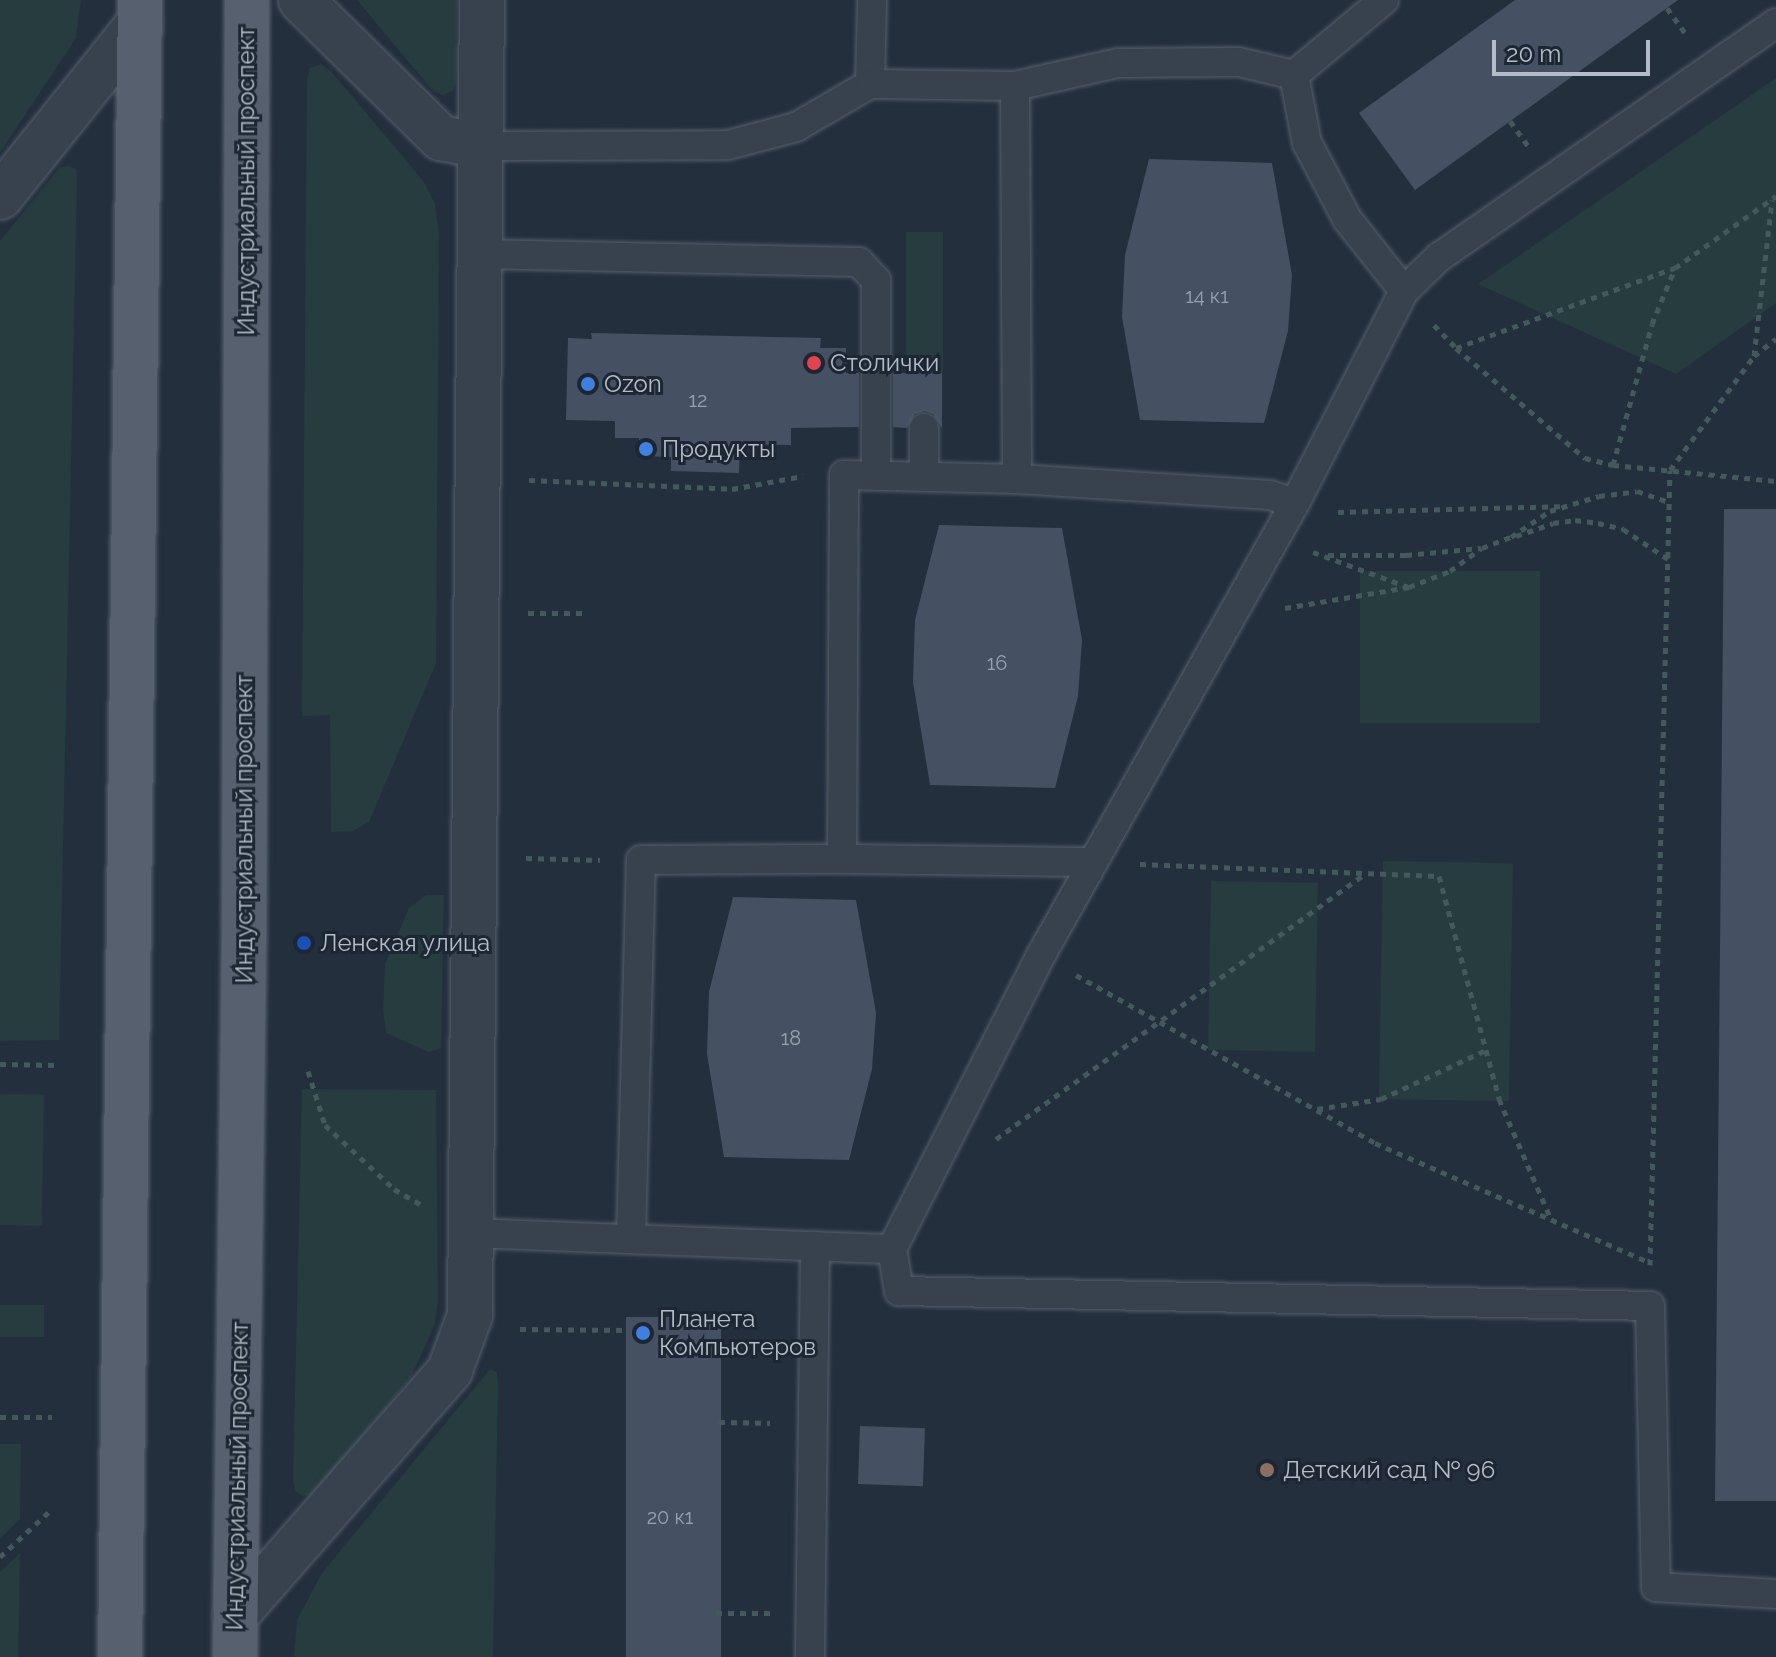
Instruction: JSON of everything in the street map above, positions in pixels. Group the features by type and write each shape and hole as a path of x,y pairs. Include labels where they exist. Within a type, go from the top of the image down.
{"main road":[{"name":"Индустриальный проспект","path":"235,1636 244,944 247,0"},
{"path":"120,1657 140,11"}],"street":[{"path":"301,0 441,138 481,146"},
{"path":"235,1636 450,1370 470,1315 482,0"},
{"path":"0,197 140,11"}],"lane":[{"path":"870,84 872,0"},
{"path":"1294,75 1384,0"},
{"path":"1776,23 1439,257 1404,291 1295,503 1041,955 892,1249 899,1291 1650,1306 1656,1587 1776,1594"},
{"path":"481,146 728,145 796,127 870,84 1015,86 1118,63 1239,62 1294,75"},
{"path":"1294,75 1307,143 1347,219 1404,291"},
{"path":"1015,86 1017,479"},
{"path":"479,254 859,262 876,280 876,475"},
{"path":"924,428 924,477"},
{"path":"842,859 844,475 1017,479 1270,495 1295,503"},
{"path":"631,1239 641,860 1091,862"},
{"path":"471,1233 892,1249"},
{"path":"810,1657 815,1246"}],"path":[{"path":"1456,348 1675,268 1774,197"},
{"path":"1754,356 1774,197"},
{"path":"1613,465 1652,324 1675,268"},
{"path":"1404,291 1456,348 1585,458 1613,465 1776,481"},
{"path":"1650,1306 1670,470 1754,356 1776,339"},
{"path":"529,480 732,489 814,474 844,475"},
{"path":"1511,537 1550,511 1599,496 1637,491 1669,502"},
{"path":"1295,503 1320,513 1569,506"},
{"path":"1234,611 1304,607 1409,587 1450,571 1482,548 1553,523 1587,521 1623,529 1668,559"},
{"path":"1271,544 1328,555 1409,587"},
{"path":"1328,555 1406,555 1482,548"},
{"path":"528,613 587,613"},
{"path":"526,858 641,860"},
{"path":"1091,862 1439,876 1499,1099 1551,1219"},
{"path":"983,1149 1366,873"},
{"path":"1041,955 1375,1143 1650,1263"},
{"path":"1316,1109 1381,1099 1486,1050"},
{"path":"0,1064 59,1065"},
{"path":"308,1071 325,1125 394,1189 471,1233"},
{"path":"520,1329 626,1330"},
{"path":"0,1417 52,1417"},
{"path":"719,1422 813,1424"},
{"path":"0,1557 52,1509"},
{"path":"716,1613 811,1614"}],"green space":[{"path":"0,0 81,0 76,38 0,153"},
{"path":"357,0 457,0 456,83 452,91 443,95 433,91"},
{"path":"321,64 331,71 424,182 435,204 439,234 436,663 369,822 353,831 331,832 330,715 302,716 307,80 310,68"},
{"path":"1776,78 1776,303 1676,374 1478,284"},
{"path":"60,167 76,169 77,177 59,1040 0,1041 0,241"},
{"path":"906,232 943,232 943,373 906,373"},
{"path":"1360,571 1540,571 1540,723 1360,723"},
{"path":"1383,861 1513,863 1509,1101 1379,1099"},
{"path":"1211,881 1318,883 1315,1052 1208,1050"},
{"path":"426,895 444,895 441,1048 429,1052 386,1033 383,1010 385,964 409,908"},
{"path":"302,1089 436,1090 438,1300 435,1324 411,1377 321,1486 312,1495 302,1496 295,1491 293,1481"},
{"path":"0,1094 44,1095 42,1226 0,1225"},
{"path":"0,1305 44,1305 44,1337 0,1337"},
{"path":"490,1369 497,1372 498,1384 493,1657 294,1657 297,1620 322,1573"},
{"path":"0,1444 21,1444 20,1519 0,1539"},
{"path":"20,1553 18,1657 0,1657 0,1572"}],"building":[{"path":"1515,0 1678,0 1415,190 1359,113"},
{"path":"1149,159 1272,163 1292,275 1288,331 1264,423 1140,420 1122,317 1125,255"},
{"path":"591,333 821,338 820,348 846,348 846,373 859,373 859,427 791,428 791,445 740,444 739,473 671,471 671,457 639,456 639,438 615,438 615,421 566,420 568,338 592,339"},
{"path":"893,373 942,373 942,428 933,414 925,411 915,414 907,428 893,427"},
{"path":"1724,509 1776,509 1776,1501 1715,1501"},
{"path":"939,525 1062,528 1082,640 1078,696 1055,788 930,785 913,682 915,620"},
{"path":"733,897 856,900 876,1013 872,1069 849,1160 724,1157 707,1054 709,992"},
{"path":"626,1317 721,1317 721,1657 626,1657"},
{"path":"860,1426 925,1428 923,1486 858,1484"}],"place":[{"name":"Столички","path":"814,363"},
{"name":"Ozon","path":"588,384"},
{"name":"Продукты","path":"646,449"},
{"name":"Ленская улица","path":"304,943"},
{"name":"Планета Компьютеров","path":"643,1333"},
{"name":"Детский сад № 96","path":"1267,1470"}]}
